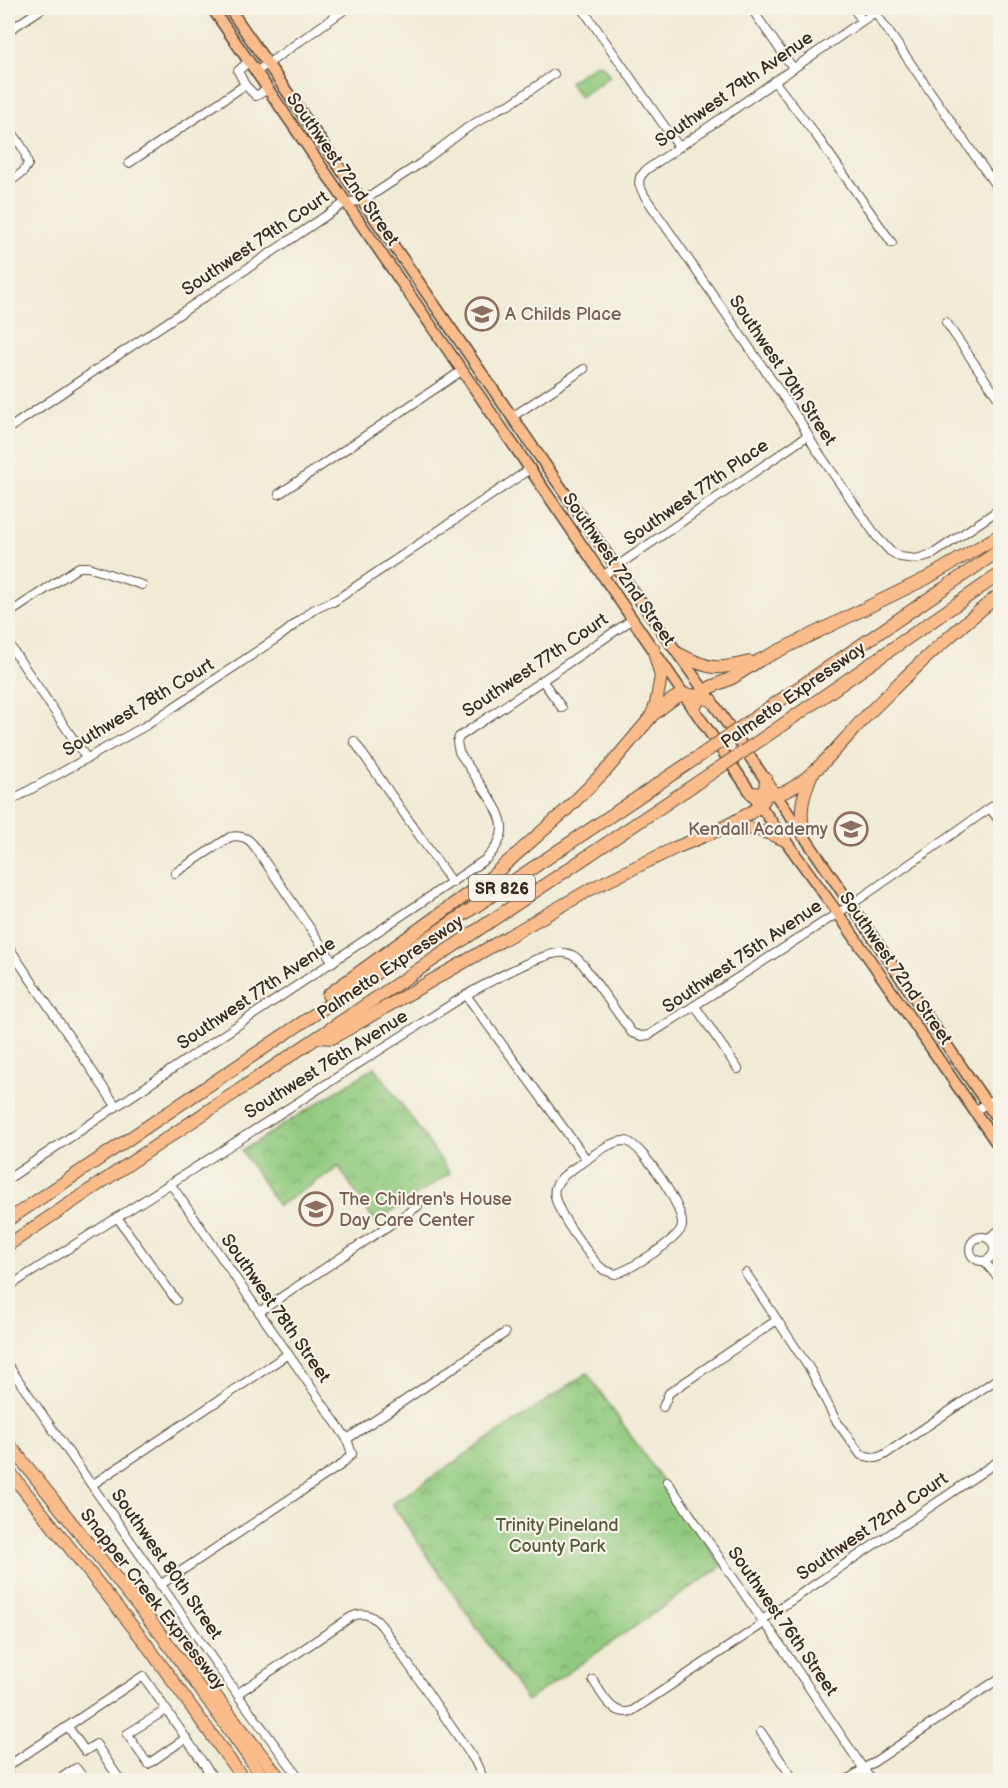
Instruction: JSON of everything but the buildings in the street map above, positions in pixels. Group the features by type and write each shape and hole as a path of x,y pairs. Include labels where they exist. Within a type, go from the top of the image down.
{"highway":[{"path":"694,710 706,696 760,660 927,578 1000,535"},
{"name":"Palmetto Expressway","path":"8,1220 700,755 1000,550"},
{"name":"Palmetto Expressway","path":"8,1245 762,739 1000,574"},
{"path":"751,793 771,793 789,789 813,772 900,684 1000,594"},
{"path":"651,717 661,681 653,648"},
{"path":"679,654 700,665 718,668 760,660"},
{"path":"302,1021 330,993 507,865 609,767 651,717 670,699 684,694 706,696"},
{"path":"804,836 801,806 803,794 813,772"},
{"path":"766,779 771,793"},
{"path":"318,1037 332,1038 591,890 642,864 722,829 760,806 771,793"},
{"path":"722,829 757,828 785,840"},
{"name":"Snapper Creek Expressway","path":"8,1443 172,1649 265,1780"},
{"name":"Snapper Creek Expressway","path":"8,1470 132,1625 244,1780"},
{"path":"172,1649 187,1659 281,1780"},
{"path":"191,1704 234,1780"}],"main road":[{"name":"Southwest 72nd Street","path":"212,8 604,575 751,793 837,912 1000,1148"},
{"name":"Southwest 72nd Street","path":"229,8 542,461 766,779"},
{"path":"530,469 542,461"},
{"path":"633,619 647,610"},
{"name":"Southwest 72nd Street","path":"771,793 804,836 1000,1123"},
{"path":"914,1024 926,1015"}],"street":[{"path":"8,32 43,8"},
{"path":"256,72 347,8"},
{"path":"582,8 679,147"},
{"path":"751,8 793,68"},
{"path":"853,8 862,20"},
{"path":"878,10 1000,192"},
{"name":"Southwest 79th Avenue","path":"639,181 642,174 652,166 878,10"},
{"path":"249,61 238,71 245,85 256,96 268,90"},
{"name":"Southwest 79th Court","path":"8,429 346,202 363,201 421,163 467,128 509,105 554,74"},
{"path":"774,81 818,138 892,243"},
{"path":"129,163 245,85"},
{"path":"8,126 24,150 28,164 23,172 8,183"},
{"name":"Southwest 70th Street","path":"639,181 644,195 770,376 800,421 807,436 881,542 900,557 916,559 939,550 1000,509"},
{"path":"945,322 1000,401"},
{"path":"512,417 584,369"},
{"path":"279,494 463,370"},
{"name":"Southwest 77th Place","path":"604,575 807,436"},
{"name":"Southwest 78th Court","path":"8,802 156,719 283,634 298,629 337,598 530,469"},
{"path":"8,614 77,568 88,567 142,585"},
{"name":"Southwest 77th Court","path":"502,821 496,807 459,752 457,742 463,733 633,619"},
{"path":"8,643 87,759"},
{"path":"542,680 562,708"},
{"path":"354,741 452,883"},
{"name":"Southwest 75th Avenue","path":"649,1035 850,904 1000,801"},
{"path":"990,808 1000,822"},
{"name":"Southwest 77th Avenue","path":"8,1179 482,862 495,849 502,832 502,821"},
{"path":"175,873 224,841 238,836 247,838 255,846 333,962"},
{"path":"8,946 116,1106"},
{"name":"Southwest 76th Avenue","path":"8,1287 466,995 546,956 567,953 576,958 632,1034 649,1035"},
{"path":"466,995 587,1160"},
{"path":"695,1006 738,1070"},
{"path":"975,1111 1000,1095"},
{"path":"617,1142 633,1144 642,1152 672,1197 682,1224 681,1230 670,1240 632,1266 615,1274 604,1270 597,1264 562,1214 555,1197 558,1183 587,1160 617,1142"},
{"name":"Southwest 78th Street","path":"160,1585 341,1466 352,1454 347,1439 170,1183"},
{"path":"259,1312 418,1206"},
{"path":"117,1217 176,1300"},
{"path":"1000,1230 988,1238 977,1237 972,1241 970,1247 973,1258 984,1261 1000,1280"},
{"path":"984,1261 992,1256 998,1246 988,1238"},
{"path":"746,1273 811,1371 835,1419 861,1455 869,1458 884,1455 1000,1377"},
{"path":"663,1407 669,1393 777,1320"},
{"path":"347,1439 505,1333"},
{"path":"92,1485 288,1354"},
{"name":"Southwest 80th Street","path":"8,1365 160,1585 301,1780"},
{"name":"Southwest 72nd Court","path":"593,1680 611,1706 618,1711 626,1713 638,1708 1000,1460"},
{"name":"Southwest 76th Street","path":"667,1481 872,1780"},
{"path":"237,1694 351,1617 366,1614 374,1618 384,1629 475,1761 484,1780"},
{"path":"8,1766 143,1676 215,1780"},
{"path":"847,1780 1000,1678"},
{"path":"166,1710 127,1734 143,1757 148,1764 186,1738"},
{"path":"68,1727 85,1751 96,1744 120,1780"},
{"path":"761,1732 794,1780"},
{"path":"58,1780 76,1768 85,1780"},
{"path":"196,1780 209,1772"},
{"path":"8,1775 12,1780"}],"green space":[{"path":"596,64 602,65 610,76 580,97 569,82"},
{"path":"375,1067 450,1173 375,1222 339,1167 278,1206 242,1151"},
{"name":"Trinity Pineland County Park","path":"587,1373 722,1566 527,1701 392,1504"}],"place":[{"name":"A Childs Place","path":"482,314"},
{"name":"Kendall Academy","path":"851,829"},
{"name":"The Children's House Day Care Center","path":"316,1209"}]}
